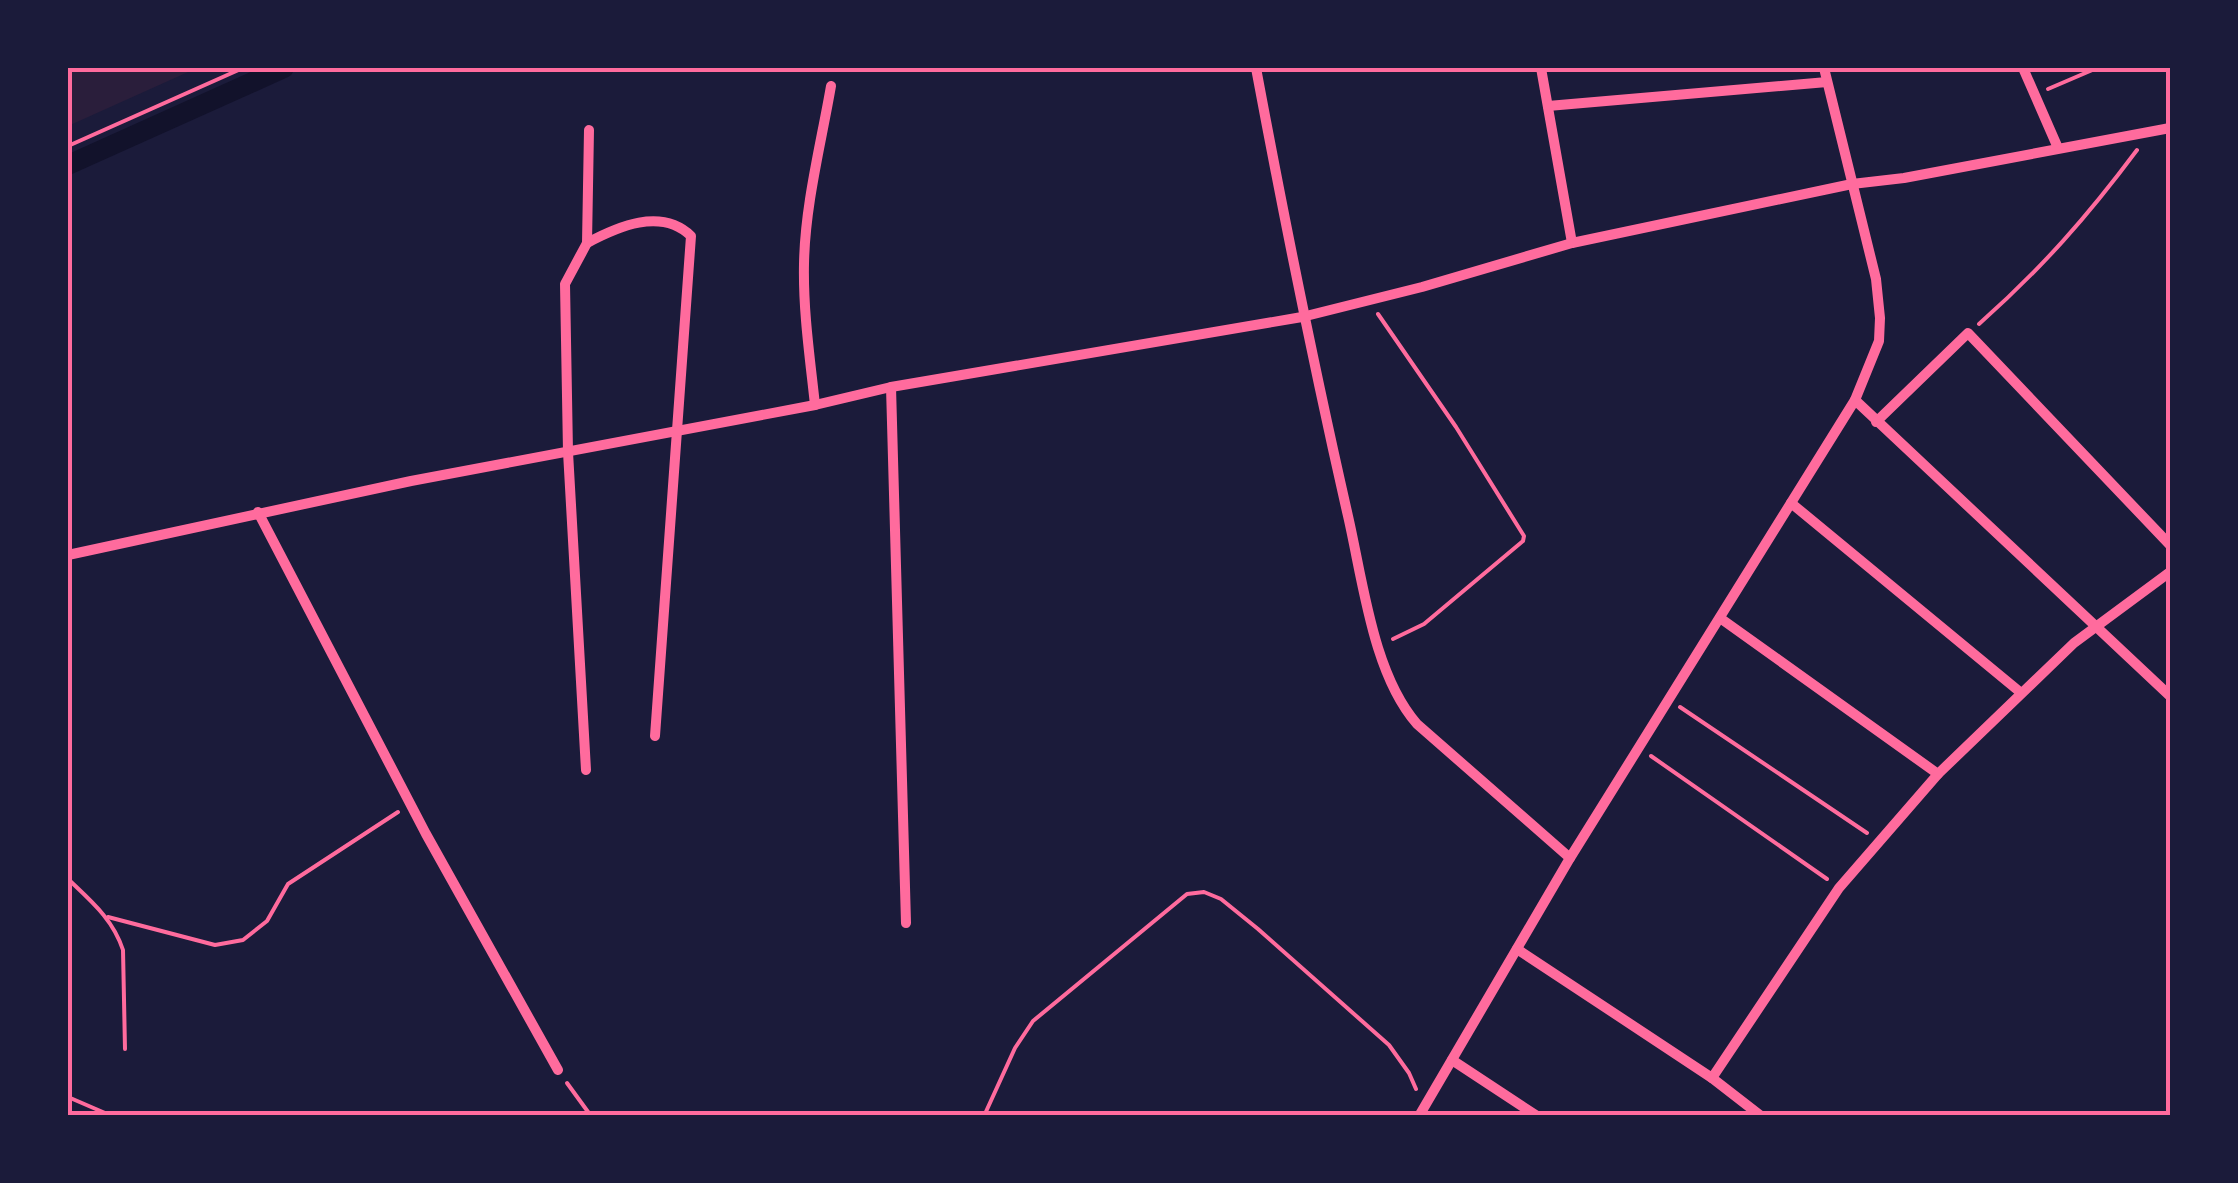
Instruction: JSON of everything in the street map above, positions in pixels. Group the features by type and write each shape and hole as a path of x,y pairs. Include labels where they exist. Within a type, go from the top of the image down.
{"street":[{"path":"1256,68 1302,316 1378,642 1402,707 1570,858"},
{"path":"1541,68 1572,243"},
{"path":"1421,1112 1570,858 1855,400 1879,341 1876,279 1824,68"},
{"path":"2024,68 2058,148"},
{"path":"1548,106 1827,82"},
{"path":"815,405 805,316 804,261 808,212 831,86"},
{"path":"68,555 258,512 891,387 1302,316 1572,243 1852,184 1904,178 2170,128"},
{"path":"586,770 568,452 565,284 587,243 589,130"},
{"path":"587,243 628,222 666,224 691,236 655,736"},
{"path":"1876,422 1968,333 2170,545"},
{"path":"891,387 906,922"},
{"path":"1855,400 2170,696"},
{"path":"1791,503 2020,692"},
{"path":"258,512 410,804 558,1070"},
{"path":"1712,1078 1839,888 1938,774 2020,692 2095,627 2170,572"},
{"path":"1720,618 1938,774"},
{"path":"1517,949 1712,1078 1761,1116"},
{"path":"1452,1060 1537,1116"}],"path":[{"path":"68,146 244,68"},
{"path":"2035,94 2098,68"},
{"path":"1968,333 2032,278 2083,222 2150,132"},
{"path":"1368,300 1456,427 1524,536 1523,541 1424,624 1402,637 1378,642"},
{"path":"1670,700 1879,841"},
{"path":"1640,748 1839,888"},
{"path":"108,917 215,945 243,940 267,921 288,884 410,804"},
{"path":"68,879 108,917 124,950 125,1049"},
{"path":"984,1116 1014,1048 1033,1021 1188,894 1204,892 1221,899 1258,929 1389,1045 1409,1073 1421,1112"},
{"path":"558,1070 591,1116"},
{"path":"68,1098 112,1116"}],"shaded area":[{"path":"68,68 197,68 68,126"}],"waterway":[{"path":"68,165 284,68"}]}
